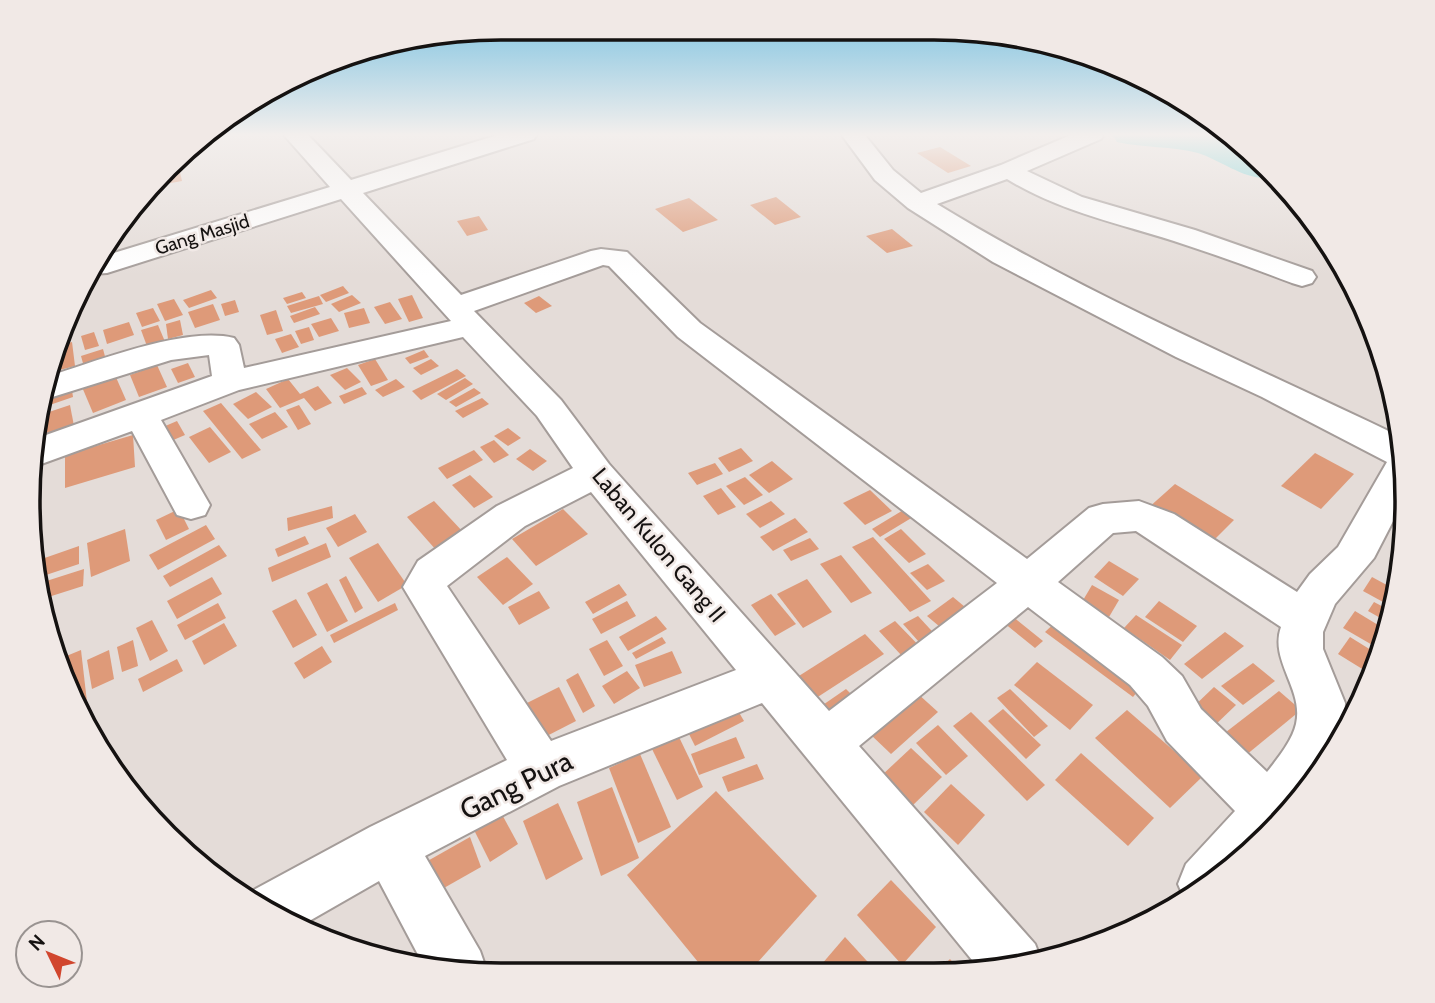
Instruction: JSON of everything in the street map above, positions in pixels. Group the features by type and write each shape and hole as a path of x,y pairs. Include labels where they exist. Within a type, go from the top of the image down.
{"street":[{"name":"Laban Kulon Gang II","path":"338,181 549,408 596,473 1007,957"},
{"name":"Gang Masjid","path":"108,261 373,181"},
{"path":"891,181 917,203 1003,256 1187,350 1274,389 1392,448"},
{"path":"917,203 979,181"},
{"path":"1028,181 1057,198 1088,210 1184,236 1302,277"},
{"path":"43,450 230,382 463,317 601,257 617,258 689,330 1146,671 1166,691 1184,725 1271,811"},
{"path":"55,385 167,351 219,344 223,345 230,382"},
{"path":"141,415 191,505"},
{"path":"541,769 424,587 433,573 511,516 596,473"},
{"path":"1238,848 1271,811 1320,730 1321,704 1302,652 1299,635 1327,583 1392,515"},
{"path":"826,743 1029,582 1103,519 1139,516 1195,547 1306,620"},
{"name":"Gang Pura","path":"281,906 389,846 541,769 771,678"},
{"path":"389,846 451,960"}],"building":[{"path":"776,197 801,217 775,225 750,205"},
{"path":"689,198 718,220 683,232 655,209"},
{"path":"479,216 488,230 467,236 457,221"},
{"path":"892,229 913,246 887,253 866,236"},
{"path":"343,286 349,293 326,302 320,295"},
{"path":"211,290 217,298 189,308 183,300"},
{"path":"302,292 306,298 287,304 283,298"},
{"path":"352,295 361,303 339,312 331,304"},
{"path":"412,295 423,318 409,322 398,299"},
{"path":"319,296 323,304 291,313 287,306"},
{"path":"539,296 552,306 536,313 524,303"},
{"path":"174,299 183,315 165,321 157,304"},
{"path":"235,300 239,312 225,316 221,304"},
{"path":"390,302 402,319 385,324 374,307"},
{"path":"213,304 220,320 195,328 188,312"},
{"path":"315,307 320,314 294,323 290,316"},
{"path":"153,308 160,321 142,327 136,313"},
{"path":"364,308 370,323 349,328 344,313"},
{"path":"276,310 283,331 267,335 260,315"},
{"path":"331,318 339,331 319,337 311,324"},
{"path":"180,320 183,335 168,339 166,324"},
{"path":"129,322 134,335 107,344 103,330"},
{"path":"158,325 166,344 148,349 141,330"},
{"path":"309,327 314,340 301,344 295,331"},
{"path":"94,332 99,346 85,350 81,336"},
{"path":"291,334 299,347 282,353 275,339"},
{"path":"72,342 75,366 60,370 65,353 69,343"},
{"path":"103,349 106,360 84,367 81,356"},
{"path":"424,350 429,357 410,364 405,358"},
{"path":"375,359 388,380 371,386 358,365"},
{"path":"431,359 439,366 421,375 413,368"},
{"path":"188,363 195,377 178,383 171,369"},
{"path":"157,365 167,387 139,397 130,375"},
{"path":"347,368 361,382 345,390 330,375"},
{"path":"457,369 466,376 421,400 412,391"},
{"path":"115,375 126,400 93,413 82,387"},
{"path":"465,378 473,384 446,400 437,394"},
{"path":"288,379 300,394 318,386 332,403 315,411 304,398 280,408 266,389"},
{"path":"396,379 405,387 383,397 375,390"},
{"path":"362,387 367,394 344,404 339,396"},
{"path":"474,388 481,393 456,407 449,402"},
{"path":"72,390 73,397 51,405 53,396"},
{"path":"256,392 272,407 248,419 233,404"},
{"path":"482,398 489,404 463,418 455,411"},
{"path":"221,403 261,450 242,459 203,411"},
{"path":"70,405 74,426 46,435 49,412"},
{"path":"299,405 311,424 298,430 286,410"},
{"path":"275,412 288,427 262,439 249,424"},
{"path":"177,421 185,435 164,444 156,430"},
{"path":"210,427 231,452 209,463 189,437"},
{"path":"508,428 521,438 508,446 494,436"},
{"path":"133,435 135,467 65,488 65,455"},
{"path":"494,440 509,455 494,463 480,447"},
{"path":"741,448 753,461 729,472 718,458"},
{"path":"530,449 547,461 533,471 516,459"},
{"path":"474,450 483,460 447,479 438,468"},
{"path":"1315,453 1354,474 1321,509 1281,486"},
{"path":"772,461 793,479 769,493 749,475"},
{"path":"715,463 723,474 697,485 688,473"},
{"path":"470,475 493,497 474,508 452,485"},
{"path":"745,477 763,495 744,505 726,486"},
{"path":"1175,484 1234,520 1207,547 1147,509"},
{"path":"721,488 736,507 718,515 703,496"},
{"path":"870,490 892,511 865,525 843,503"},
{"path":"434,501 464,533 436,550 407,517"},
{"path":"771,501 785,514 760,528 746,514"},
{"path":"332,506 333,518 288,531 287,518"},
{"path":"179,509 189,529 166,540 156,520"},
{"path":"563,509 588,534 536,566 512,539"},
{"path":"905,509 913,517 880,537 872,529"},
{"path":"355,514 367,532 338,547 326,528"},
{"path":"795,518 808,532 773,551 760,537"},
{"path":"206,525 215,539 158,570 149,555"},
{"path":"125,529 130,561 91,577 87,543"},
{"path":"901,529 926,554 909,563 884,539"},
{"path":"305,536 309,544 278,557 275,549"},
{"path":"873,537 931,601 910,612 852,547"},
{"path":"810,538 819,549 791,561 783,550"},
{"path":"326,543 331,557 272,582 268,568"},
{"path":"378,543 407,585 378,602 349,558"},
{"path":"219,545 227,556 170,587 163,576"},
{"path":"79,546 79,564 46,575 44,558"},
{"path":"841,555 872,593 851,603 820,564"},
{"path":"507,557 533,584 503,605 477,577"},
{"path":"1109,561 1139,579 1123,596 1094,577"},
{"path":"928,564 945,581 927,590 910,573"},
{"path":"84,569 83,586 50,596 47,581"},
{"path":"346,576 363,608 355,613 339,580"},
{"path":"212,577 222,594 177,619 167,601"},
{"path":"1372,577 1387,585 1383,602 1363,591"},
{"path":"807,579 832,612 803,628 777,594"},
{"path":"327,583 348,621 327,632 307,593"},
{"path":"619,584 627,595 593,614 585,602"},
{"path":"1092,585 1119,600 1109,617 1082,602"},
{"path":"539,591 550,608 519,625 508,607"},
{"path":"771,594 796,624 775,636 751,605"},
{"path":"953,597 971,612 946,632 927,616"},
{"path":"296,599 317,635 293,648 272,611"},
{"path":"627,601 636,616 601,634 592,619"},
{"path":"1159,601 1197,626 1183,642 1145,617"},
{"path":"1374,602 1382,606 1380,618 1368,611"},
{"path":"218,603 226,618 185,640 177,625"},
{"path":"395,603 398,610 334,643 330,635"},
{"path":"1355,611 1378,625 1372,645 1343,628"},
{"path":"1136,615 1182,645 1170,660 1124,628"},
{"path":"656,616 667,629 628,651 619,637"},
{"path":"918,616 942,642 927,651 903,624"},
{"path":"1012,616 1043,641 1035,648 1004,623"},
{"path":"1060,618 1146,681 1133,697 1045,632"},
{"path":"152,620 168,651 150,661 136,628"},
{"path":"895,621 929,656 912,667 879,631"},
{"path":"224,623 237,646 204,665 192,641"},
{"path":"1225,632 1244,646 1202,679 1184,664"},
{"path":"865,634 884,654 810,702 791,681"},
{"path":"662,637 666,643 636,659 632,653"},
{"path":"1350,637 1370,650 1363,669 1338,654"},
{"path":"133,640 138,666 122,672 117,647"},
{"path":"607,640 623,666 604,676 589,649"},
{"path":"322,646 332,662 304,679 294,663"},
{"path":"81,650 87,702 75,678 67,656"},
{"path":"109,650 114,679 92,689 87,660"},
{"path":"672,651 682,673 644,687 635,665"},
{"path":"177,659 183,671 143,692 138,679"},
{"path":"1037,662 1093,705 1070,730 1014,685"},
{"path":"1253,663 1275,681 1243,705 1221,686"},
{"path":"627,671 640,688 614,704 602,686"},
{"path":"578,673 595,706 583,713 566,680"},
{"path":"559,687 576,721 539,740 523,705"},
{"path":"1214,687 1236,705 1212,728 1190,710"},
{"path":"846,689 861,704 832,726 817,709"},
{"path":"1010,689 1048,726 1034,737 997,698"},
{"path":"1279,691 1301,710 1240,760 1217,739"},
{"path":"917,693 938,712 891,754 870,734"},
{"path":"734,704 744,721 695,746 686,728"},
{"path":"1003,709 1041,745 1026,759 988,721"},
{"path":"1127,710 1203,776 1170,808 1095,738"},
{"path":"971,712 1045,785 1027,801 953,726"},
{"path":"938,725 968,756 946,775 916,743"},
{"path":"679,737 703,787 677,800 652,749"},
{"path":"736,737 745,758 699,775 691,754"},
{"path":"911,748 942,777 912,806 881,776"},
{"path":"1081,753 1154,818 1128,846 1055,780"},
{"path":"640,754 671,827 638,843 609,768"},
{"path":"757,764 764,779 728,792 722,777"},
{"path":"951,784 985,815 958,845 924,812"},
{"path":"612,787 639,858 601,876 577,802"},
{"path":"716,791 817,896 757,963 699,963 627,875"},
{"path":"558,803 583,859 546,880 523,821"},
{"path":"499,809 518,844 490,862 472,826"},
{"path":"470,837 481,867 428,897 417,867"},
{"path":"891,880 936,927 904,963 900,963 857,915"},
{"path":"845,937 869,963 823,963"}]}
